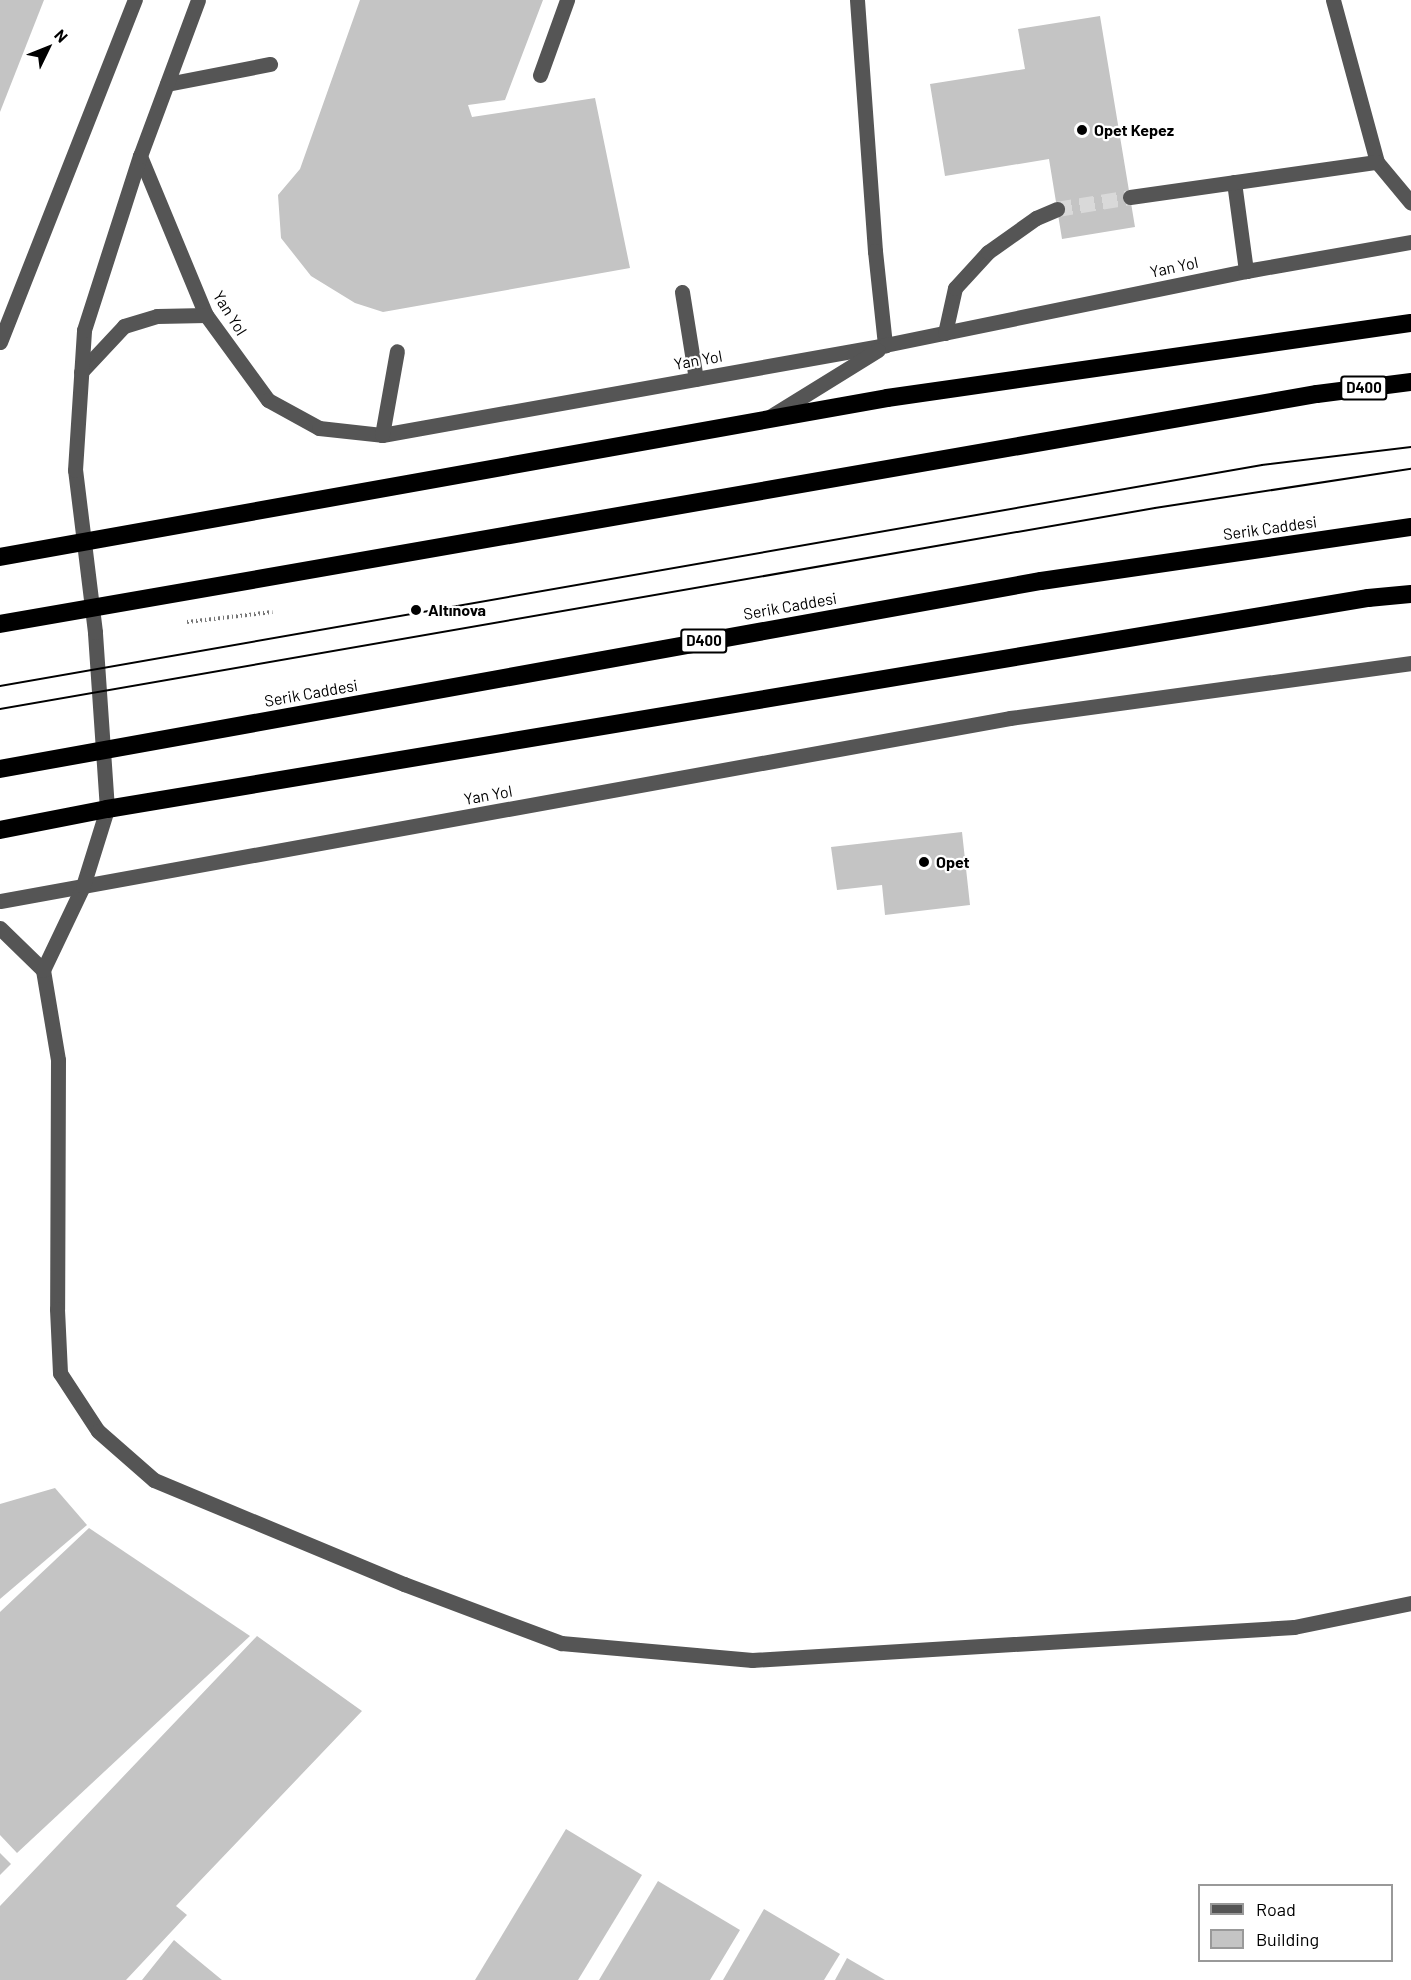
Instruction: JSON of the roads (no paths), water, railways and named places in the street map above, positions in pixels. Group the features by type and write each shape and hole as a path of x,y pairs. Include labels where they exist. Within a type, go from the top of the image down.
{"highway":[{"path":"0,557 886,398 1411,322"},
{"name":"D400","path":"0,624 1317,394 1411,382"},
{"name":"Serik Caddesi","path":"0,769 1041,581 1411,527"},
{"path":"0,831 107,809 1356,600 1411,594"}],"street":[{"path":"0,342 135,0"},
{"path":"198,0 140,156 84,330 81,372 75,470 84,541 107,809 83,886 43,970 58,1060 57,1309 60,1373 98,1431 154,1479 404,1584 561,1643 752,1660 1294,1627 1411,1603"},
{"path":"540,75 567,0"},
{"path":"766,419 885,345 874,251 857,0"},
{"path":"1333,0 1377,162 1411,203"},
{"path":"167,84 270,64"},
{"name":"Yan Yol","path":"140,156 206,315 268,400 319,428 382,435 885,345 1246,271 1411,242"},
{"path":"1130,197 1377,162"},
{"path":"1234,182 1246,271"},
{"path":"945,333 955,288 988,252 1036,218 1057,209"},
{"path":"681,292 696,379"},
{"path":"81,372 124,326 157,316 206,315"},
{"path":"382,435 397,351"},
{"name":"Yan Yol","path":"0,901 1010,718 1411,663"},
{"path":"0,928 43,970"}],"tunnel":[{"path":"1057,209 1130,197"}],"tram line":[{"path":"0,686 1262,465 1411,447"},
{"path":"0,709 1155,508 1411,469"}],"place":[{"name":"Opet Kepez","path":"1082,130"},
{"name":"Altınova","path":"416,610"},
{"name":"Opet","path":"924,862"}]}
